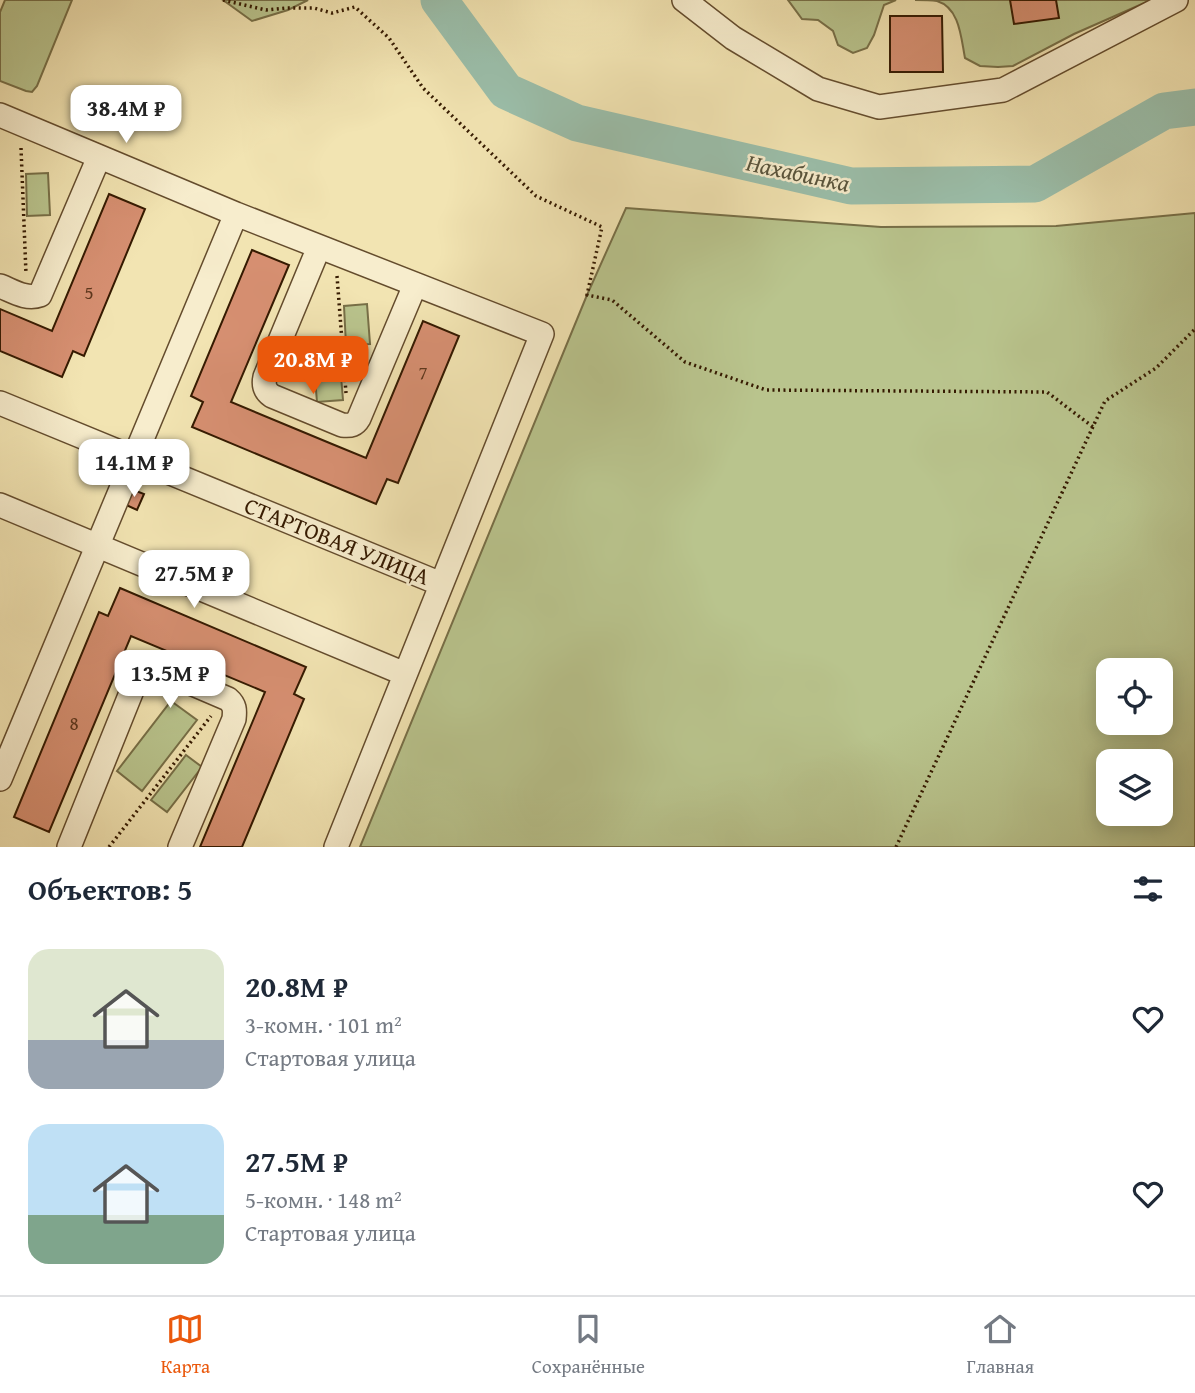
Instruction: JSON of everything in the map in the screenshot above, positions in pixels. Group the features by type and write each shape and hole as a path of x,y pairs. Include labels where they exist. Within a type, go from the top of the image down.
{"street":[{"path":"684,0 733,38 818,89 880,107 1003,90 1176,0"},
{"path":"1,119 542,334 336,847"},
{"path":"0,286 27,297 40,295 99,157"},
{"path":"0,779 236,214"},
{"path":"319,247 263,384 266,392 272,396 342,425 355,424 359,418 415,285"},
{"name":"СТАРТОВАЯ УЛИЦА","path":"0,402 441,584"},
{"path":"0,505 405,674"},
{"path":"69,847 137,678 142,671 149,668 158,669 225,697 233,703 235,710 234,719 180,847"}],"path":[{"path":"223,0 266,10 314,8 332,13 355,7 389,38 423,88 536,196 602,227 587,295 612,300 685,362 766,390 1047,392 1093,427"},
{"path":"20,148 27,297"},
{"path":"337,276 349,426"},
{"path":"896,847 1105,401 1156,368 1195,329"},
{"path":"109,847 225,697"}],"green space":[{"path":"5,0 72,0 37,86 32,92 0,81 0,12"},
{"path":"223,0 308,0 288,10 252,21"},
{"path":"788,0 896,0 884,5 867,48 853,53 838,45 833,31 818,20 802,19"},
{"path":"915,0 1151,0 1074,34 1013,66 998,67 980,66 965,58 955,17 945,5 937,1"},
{"path":"48,173 50,215 27,216 26,174"},
{"path":"626,208 881,227 1056,226 1195,213 1195,847 360,847 587,295"},
{"path":"367,304 370,344 346,345 344,306"},
{"path":"340,347 341,372 308,375 306,350"},
{"path":"341,376 343,400 317,402 315,378"},
{"path":"171,701 197,720 142,791 117,771"},
{"path":"186,755 202,767 167,812 151,800"}],"building":[{"path":"1010,0 1056,0 1059,18 1014,24"},
{"path":"890,16 942,16 943,72 890,72"},
{"path":"109,194 145,209 84,356 73,351 62,377 0,351 0,309 52,331"},
{"path":"252,250 289,265 231,402 332,444 366,458 423,321 459,336 398,483 387,479 376,504 192,427 203,402 191,396"},
{"path":"131,489 144,494 137,510 124,504"},
{"path":"120,588 306,667 294,694 304,699 242,847 200,847 265,692 131,636 49,832 14,817 99,612 108,616"}],"waterway":[{"name":"Нахабинка","path":"439,0 506,91 577,123 851,186 1035,184 1164,111 1195,107"}]}
